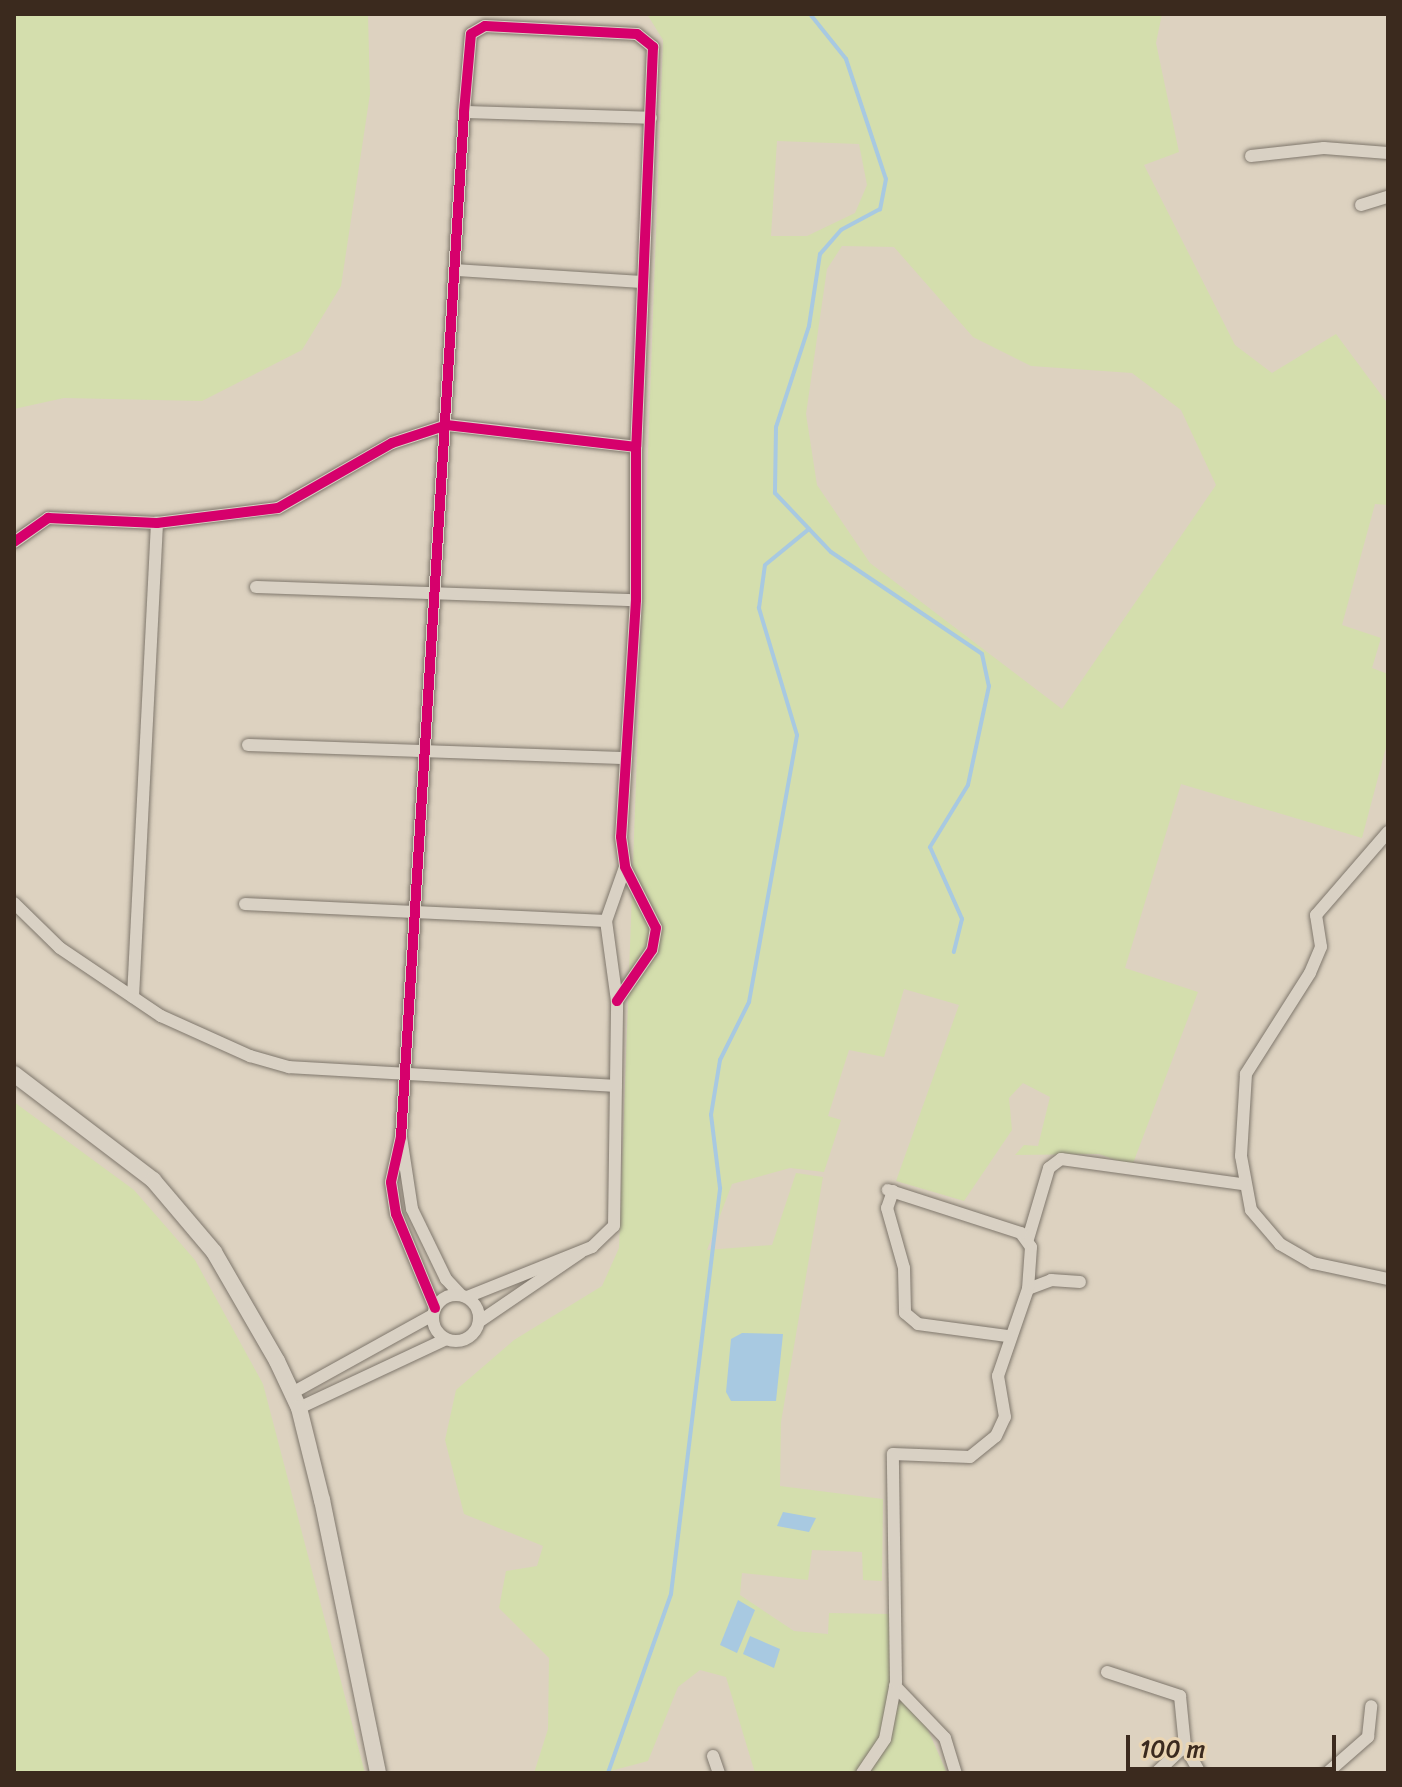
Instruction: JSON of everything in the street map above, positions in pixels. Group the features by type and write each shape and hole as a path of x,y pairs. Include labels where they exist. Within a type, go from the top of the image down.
{"street":[{"path":"295,1400 446,1339 468,1339 480,1321 614,1226 617,1001 606,921 625,867 623,758 636,600 640,282 651,118 649,39 490,25 471,34 406,1072 392,1198 446,1339"},
{"path":"464,112 651,118"},
{"path":"1251,156 1324,148 1388,153"},
{"path":"1361,205 1388,197"},
{"path":"456,270 640,282"},
{"path":"14,542 48,518 157,523 229,520 278,508 392,443 447,425 636,447"},
{"path":"133,997 157,523"},
{"path":"256,587 636,600"},
{"path":"248,745 623,758"},
{"path":"1388,832 1316,915 1321,947 1310,973 1246,1074 1242,1184 1251,1210 1287,1249 1313,1263 1388,1279"},
{"path":"617,1001 646,962 656,928 625,867"},
{"path":"14,903 60,948 133,997 211,1041 289,1067 615,1086"},
{"path":"245,904 414,915 606,921"},
{"path":"14,1074 115,1147 184,1214 236,1285 295,1400 378,1773"},
{"path":"401,1137 421,1233 480,1321"},
{"path":"862,1773 885,1739 895,1686 893,1454 983,1451 1005,1417 998,1376 1007,1336 1028,1289 1028,1239 1046,1176 1061,1159 1242,1184"},
{"path":"1007,1336 918,1324 905,1313 904,1268 887,1208 890,1190 1028,1239"},
{"path":"406,1241 421,1233"},
{"path":"295,1400 434,1311 464,1296 581,1252"},
{"path":"1028,1289 1051,1280 1080,1282"},
{"path":"1107,1672 1180,1696 1185,1746 1200,1773"},
{"path":"895,1686 945,1738 956,1773"},
{"path":"1327,1773 1368,1737 1371,1706"},
{"path":"1156,1773 1185,1746"},
{"path":"713,1756 719,1773"}],"green space":[{"path":"14,14 368,14 370,94 341,286 302,350 202,401 64,398 14,409"},
{"path":"647,14 1162,14 1156,43 1179,152 1144,165 1235,345 1272,373 1336,334 1388,404 1388,505 1375,504 1342,625 1381,638 1372,668 1388,674 1388,740 1362,838 1181,784 1125,968 1198,992 1132,1166 1099,1154 1015,1155 1024,1145 1038,1146 1050,1097 1023,1083 1009,1098 1012,1130 964,1201 896,1181 959,1005 904,989 884,1057 849,1050 828,1116 841,1120 824,1172 790,1168 732,1184 707,1250 772,1245 796,1173 823,1177 781,1422 780,1486 883,1499 882,1581 863,1580 862,1552 812,1550 808,1580 742,1573 740,1595 794,1631 828,1634 829,1613 890,1614 891,1680 924,1721 947,1773 755,1773 726,1677 700,1670 678,1687 648,1761 603,1773 534,1773 548,1729 549,1658 499,1608 506,1571 537,1566 543,1546 464,1514 445,1440 456,1390 514,1340 602,1286 619,1248 663,40","holes":["777,141 859,144 867,185 855,213 807,236 771,236","842,246 894,247 973,337 1031,366 1132,373 1181,410 1216,485 1062,709 870,563 817,485 806,414 827,269"]},
{"path":"14,1102 134,1190 195,1260 263,1384 365,1773 14,1773"}],"water":[{"path":"742,1333 783,1334 776,1401 731,1401 726,1392 731,1339"},
{"path":"783,1512 816,1518 809,1532 777,1526"},
{"path":"738,1600 755,1610 737,1653 720,1645"},
{"path":"750,1636 780,1649 774,1668 743,1654"}],"waterway":[{"path":"810,14 846,59 886,179 880,209 841,230 820,254 809,326 776,427 775,493 831,552 982,654 989,686 968,785 930,847 962,919 954,952"},
{"path":"608,1773 671,1594 720,1188 711,1115 720,1060 749,1002 797,735 759,608 765,565 809,529"}],"cycle path":[{"path":"435,1308 396,1214 391,1182 401,1137 464,112 471,34 485,26 637,34 653,47 636,447"},
{"path":"14,542 48,518 157,523 278,508 392,443 447,425 636,447 636,600 621,837 625,867 656,928 652,950 617,1001"}]}
